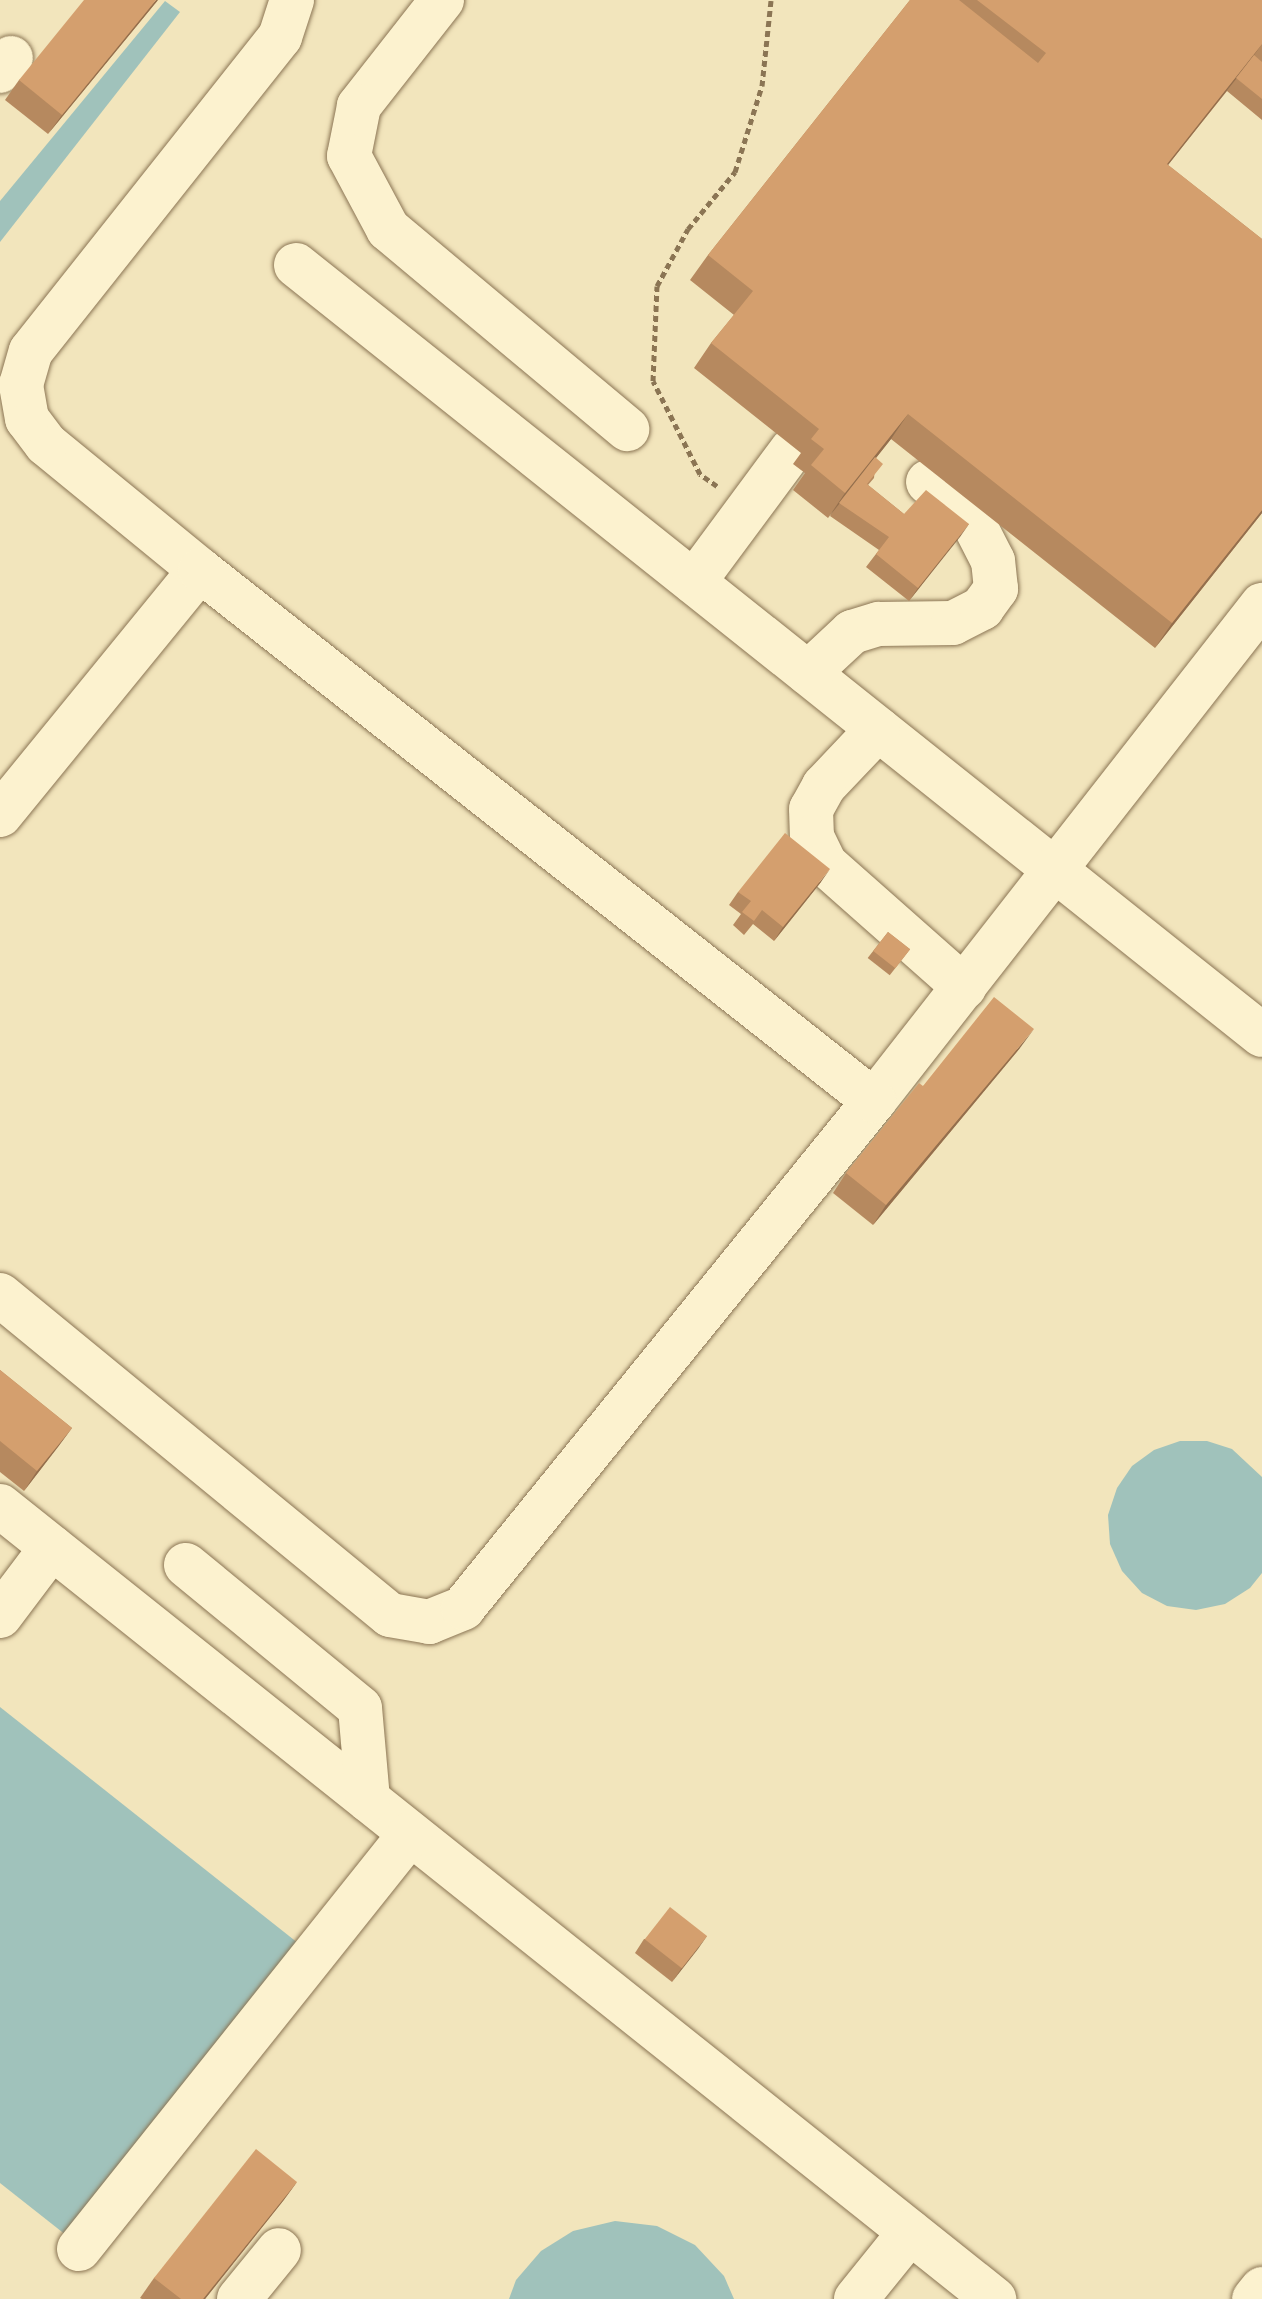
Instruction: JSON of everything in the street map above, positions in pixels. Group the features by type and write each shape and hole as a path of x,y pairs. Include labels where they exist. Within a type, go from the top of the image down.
{"lane":[{"path":"292,0 280,37 31,351 21,385 27,419 46,444 200,570 874,1101"},
{"path":"442,0 359,106 349,156 388,229 627,429"},
{"path":"296,265 1262,1035"},
{"path":"694,582 791,451"},
{"path":"808,673 852,632 879,624 953,623 982,608 996,589 993,561 971,518 928,482"},
{"path":"2,808 200,570"},
{"path":"0,1295 390,1615 429,1622 463,1608 874,1101 1262,605"},
{"path":"878,729 824,786 811,809 812,837 825,864 964,987"},
{"path":"0,1506 994,2299"},
{"path":"0,1616 52,1547"},
{"path":"186,1565 360,1708 368,1800"},
{"path":"79,2249 410,1834"},
{"path":"856,2299 910,2232"},
{"path":"239,2299 279,2250"},
{"path":"1254,2299 1262,2289"}],"path":[{"path":"748,508 700,474 653,381 657,286 688,229 735,172 762,86 771,0"}],"water":[{"path":"165,1 180,12 0,242 0,201"},
{"path":"1180,1441 1207,1441 1232,1449 1262,1477 1262,1573 1250,1588 1225,1604 1196,1610 1167,1606 1142,1593 1122,1571 1110,1544 1108,1515 1117,1488 1132,1466 1154,1450"},
{"path":"0,1707 303,1947 71,2239 0,2183"},
{"path":"615,2221 657,2226 695,2245 724,2276 734,2299 509,2299 516,2280 541,2251 573,2231"}],"building":[{"path":"84,0 156,0 62,115 19,80"},
{"path":"910,0 959,0 1038,63 1046,53 977,0 1262,0 1262,44 1167,164 1262,239 1262,510 1172,623 908,414 845,493 811,465 824,449 811,439 819,429 711,343 753,291 708,255"},
{"path":"1254,55 1262,62 1262,99 1236,78"},
{"path":"875,457 883,464 867,484 904,514 926,490 969,524 918,588 876,554 889,537 839,503"},
{"path":"785,833 830,869 783,927 762,910 754,921 742,912 751,901 738,892"},
{"path":"888,932 910,949 895,968 873,951"},
{"path":"994,997 1034,1029 886,1205 846,1173 919,1083 923,1086"},
{"path":"0,1370 72,1428 37,1471 0,1441"},
{"path":"670,1907 707,1936 682,1968 645,1939"},
{"path":"256,2149 297,2182 203,2299 181,2299 154,2278"}]}
